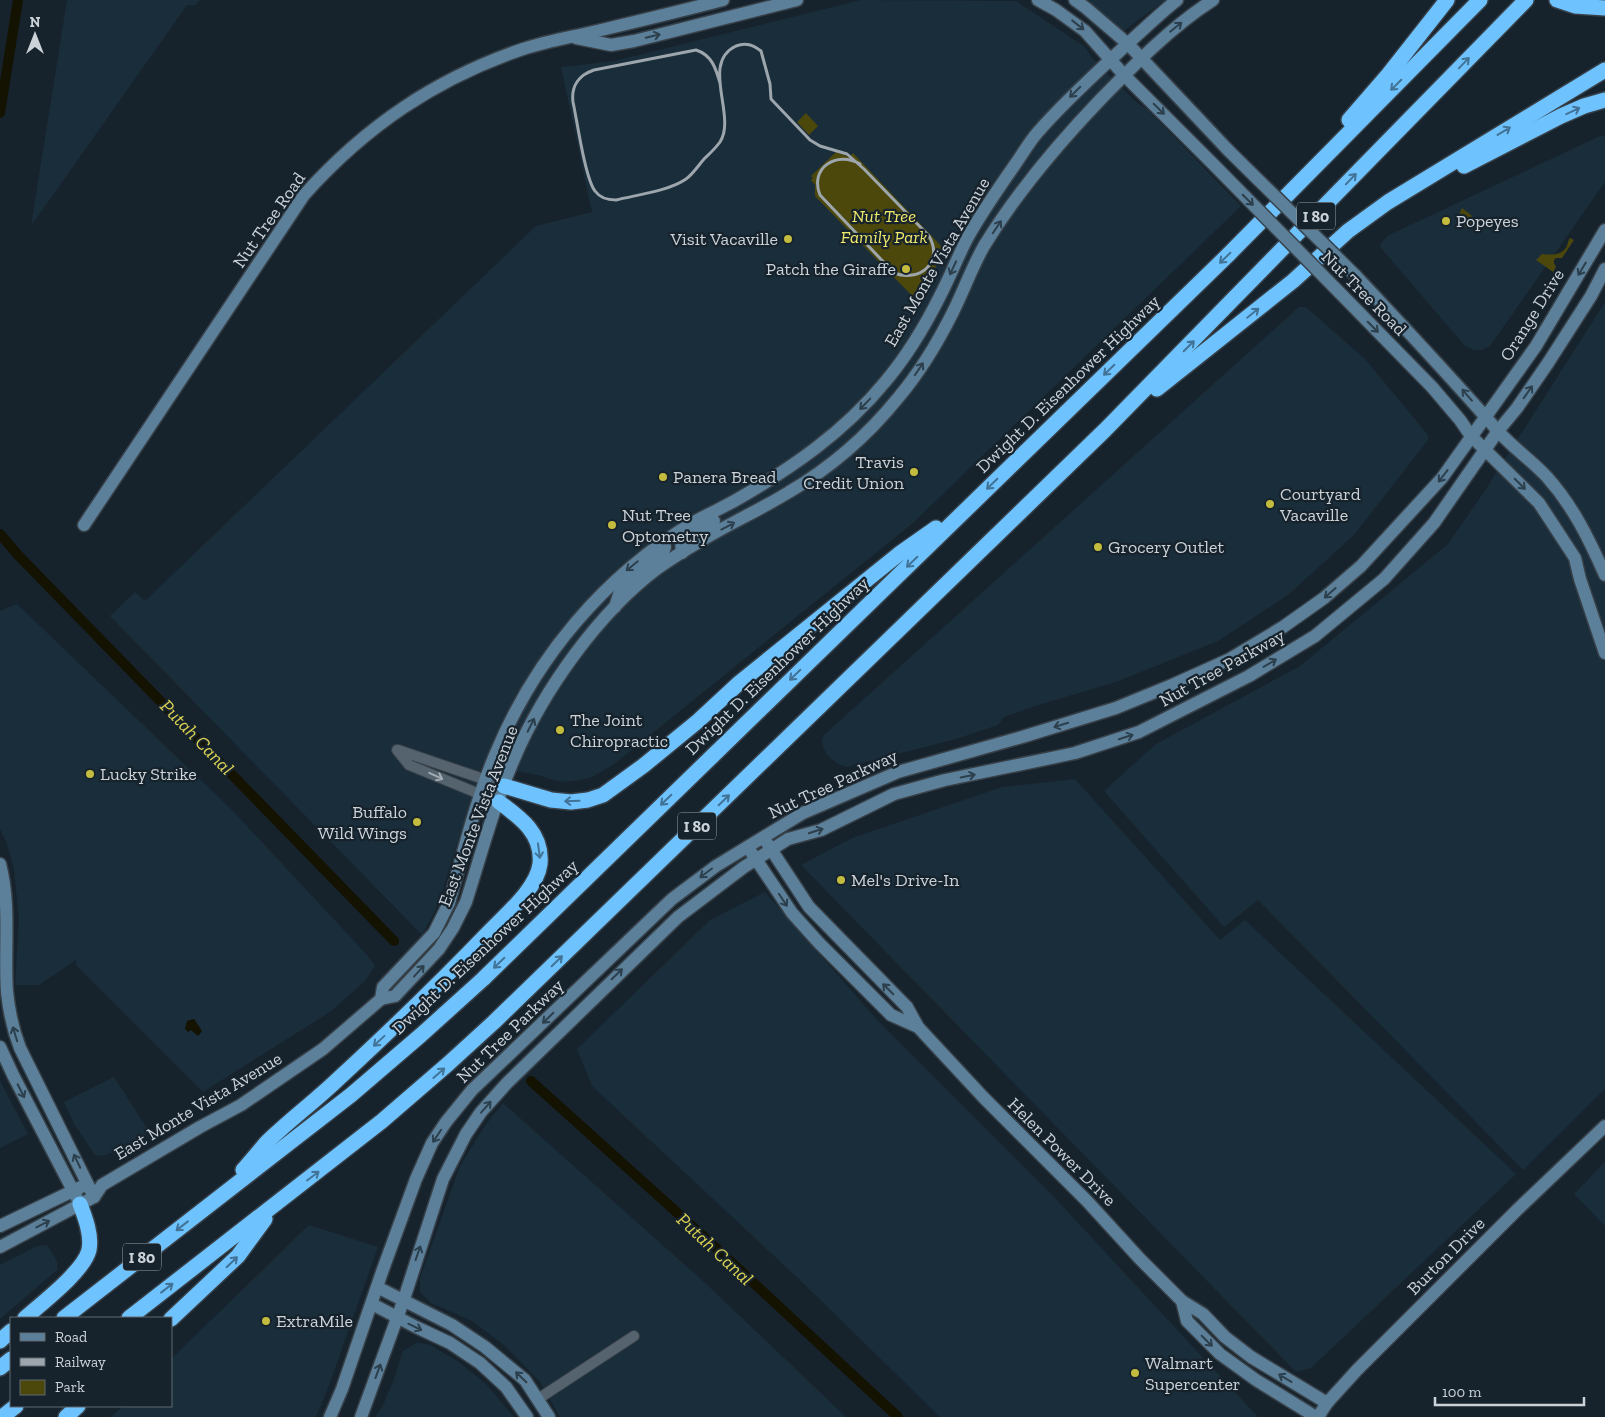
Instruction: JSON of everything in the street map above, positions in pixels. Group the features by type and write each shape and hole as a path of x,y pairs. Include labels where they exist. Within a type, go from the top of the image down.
{"highway":[{"path":"1260,223 1388,75 1447,0"},
{"name":"Dwight D. Eisenhower Highway","path":"65,1317 351,1095 483,979 1260,223 1480,0"},
{"name":"I 80","path":"130,1317 382,1121 494,1022 1105,430 1526,0"},
{"path":"1557,0 1575,6 1605,8"},
{"path":"1105,430 1293,281 1348,231 1388,202 1605,70"},
{"path":"1388,202 1404,197 1561,116 1584,106 1605,100"},
{"path":"504,786 551,800 571,802 588,800 603,795 618,786 698,721 739,683 899,554 972,503"},
{"path":"221,1196 266,1143 343,1075 453,970 524,895 535,880 540,866 541,851 536,837 516,814 499,802"},
{"path":"26,1317 55,1292 84,1261 89,1249 89,1241 86,1218 76,1198"},
{"path":"172,1318 238,1256 274,1205"},
{"path":"0,1341 10,1332"},
{"path":"0,1368 10,1360"},
{"path":"2,1417 15,1407"},
{"path":"66,1417 77,1407"}],"main road":[{"name":"Nut Tree Road","path":"84,524 304,195 330,166 369,133 403,107 430,90 463,73 501,57 549,42 630,24 723,0"},
{"name":"Nut Tree Road","path":"571,38 611,45 634,41 797,0"},
{"name":"Nut Tree Road","path":"1038,0 1085,30 1124,75 1432,387 1471,436 1539,503 1575,558 1580,579 1605,653"},
{"name":"Nut Tree Road","path":"1075,0 1128,44 1228,150 1355,275 1449,374 1498,431 1546,477 1572,508 1589,538 1605,575"},
{"name":"East Monte Vista Avenue","path":"381,999 383,987 426,944 440,922 449,903 480,795 505,732 528,690 553,651 571,628 610,584 663,542 803,459 847,422 886,381 908,352 940,296 969,235 985,208 1036,134 1074,93 1177,0"},
{"name":"East Monte Vista Avenue","path":"0,1226 76,1198 94,1197 102,1185 241,1104 323,1049 381,999 395,996 439,949 453,928 466,902 514,760 551,689 582,646 614,609 652,574 710,536 791,491 855,443 877,422 916,374 933,349 975,262 1031,178 1056,147 1141,58 1198,10 1213,0"},
{"path":"630,24 634,41"},
{"name":"Orange Drive","path":"1486,416 1536,346 1605,230"},
{"path":"1498,431 1517,408 1548,363 1592,296 1605,269"},
{"name":"Nut Tree Parkway","path":"330,1417 342,1390 416,1180 432,1143 472,1090 672,899 716,866 803,813 898,772 1116,708 1230,659 1304,613 1361,566 1442,478 1486,416"},
{"name":"Nut Tree Parkway","path":"362,1417 404,1300 443,1179 466,1134 481,1112 507,1083 678,917 771,849 788,840 821,830 894,794 945,780 1075,753 1139,732 1249,676 1315,636 1384,579 1434,523 1498,431"},
{"path":"682,553 681,542 687,536 755,498 762,484"},
{"path":"614,609 620,591 663,553 665,547 663,542"},
{"name":"Helen Power Drive","path":"763,836 809,907 907,1007 918,1027 984,1098 1088,1201 1140,1259 1182,1301 1203,1314 1225,1337 1251,1357 1327,1403"},
{"name":"Helen Power Drive","path":"747,846 792,913 819,943 891,1015 918,1027"},
{"path":"1,868 5,902 3,972 9,1011 20,1048 94,1197"},
{"path":"0,1047 12,1075 76,1198"},
{"name":"Burton Drive","path":"1317,1417 1357,1370 1518,1209 1605,1126"},
{"path":"87,1184 102,1185"},
{"name":"East Monte Vista Avenue","path":"0,1246 76,1198 87,1184"},
{"path":"377,1287 452,1325 485,1347 525,1380 549,1417"},
{"name":"Helen Power Drive","path":"1182,1301 1187,1321 1220,1354 1256,1380 1317,1417"},
{"path":"372,1304 450,1343 480,1363 506,1388 527,1417"}],"street":[{"path":"499,802 409,765 397,750 504,786"},
{"path":"538,1399 634,1336"}],"shaded area":[{"path":"67,0 200,0 196,5 187,5 31,226"},
{"path":"861,0 1016,1 1085,47 1091,57 1136,102 1147,109 1241,206 913,523 613,765 592,777 564,782 539,775 482,765 441,895 422,935 110,616 135,592 145,601 536,226 592,212 561,67 614,61"},
{"path":"1076,0 1165,0 1122,32"},
{"path":"1602,135 1605,137 1605,182 1490,346 1482,350 1474,350 1465,346 1380,245 1387,236"},
{"path":"1605,302 1605,1089 1523,1170 1258,900 1224,927 1104,791 1156,744 1300,666 1448,544 1484,492"},
{"path":"1299,307 1306,307 1365,359 1428,435 1428,440 1354,535 1288,595 1218,641 1116,682 1004,717 998,725 956,739 847,767 838,764 827,755 823,747 822,740 824,735"},
{"path":"17,604 232,810 368,956 375,966 364,982 330,1012 203,1092 76,965 76,960 39,985 15,985 19,920 14,870 7,844 0,829 0,611"},
{"path":"1075,779 1220,940 1245,920 1516,1174 1311,1368 1296,1372 801,865 852,838 1002,787"},
{"path":"765,892 880,1023 1055,1198 1258,1417 940,1417 803,1283 592,1086 577,1049 710,920"},
{"path":"194,1019 202,1031 198,1036 191,1030 188,1032 185,1029 187,1021"},
{"path":"114,1077 150,1133 103,1156 95,1155 74,1124 64,1102"},
{"path":"0,1081 28,1134 0,1148"},
{"path":"503,1103 703,1281 846,1417 560,1417 540,1382 504,1345 472,1321 431,1303 420,1292 420,1278 460,1166 484,1127"},
{"path":"1605,1162 1605,1226 1574,1194"},
{"path":"309,1225 378,1247 316,1417 111,1417 122,1407 172,1407 172,1358"},
{"path":"48,1246 58,1263 57,1270 0,1319 0,1265 35,1247"},
{"path":"416,1343 430,1345 459,1362 486,1384 514,1417 375,1417 383,1405 403,1351"}],"green space":[{"path":"806,113 818,126 809,135 797,122"},
{"name":"Nut Tree Family Park","path":"836,152 849,157 853,153 944,249 919,303 815,196 815,185 811,180 813,178 811,176"},
{"path":"1462,208 1471,215 1475,223 1466,228 1459,215"},
{"path":"1570,238 1574,240 1562,258 1554,260 1556,267 1553,272 1536,260 1542,254 1552,255 1562,252"}],"waterway":[{"name":"Putah Canal","path":"0,113 18,0"},
{"name":"Putah Canal","path":"0,534 18,555 394,941"},
{"name":"Putah Canal","path":"531,1081 702,1235 898,1417"}],"railway":[{"path":"720,83 710,59 696,50 594,70 580,78 573,91 573,102 588,174 595,191 604,198 616,200 671,187 691,175 720,142 724,131 725,118 720,77 721,65 726,54 736,46 743,44 761,51 770,84 771,99 810,140 820,146 847,154 864,169 929,236 934,254 927,268 920,273 913,275 894,273 820,195 818,177 827,164 842,159 851,160 860,164"}],"place":[{"name":"Popeyes","path":"1446,221"},
{"name":"Visit Vacaville","path":"788,239"},
{"name":"Patch the Giraffe","path":"906,269"},
{"name":"Travis Credit Union","path":"914,472"},
{"name":"Panera Bread","path":"663,477"},
{"name":"Courtyard Vacaville","path":"1270,504"},
{"name":"Nut Tree Optometry","path":"612,525"},
{"name":"Grocery Outlet","path":"1098,547"},
{"name":"The Joint Chiropractic","path":"560,730"},
{"name":"Lucky Strike","path":"90,774"},
{"name":"Buffalo Wild Wings","path":"417,822"},
{"name":"Mel's Drive-In","path":"841,880"},
{"name":"ExtraMile","path":"266,1321"},
{"name":"Walmart Supercenter","path":"1135,1373"}]}
